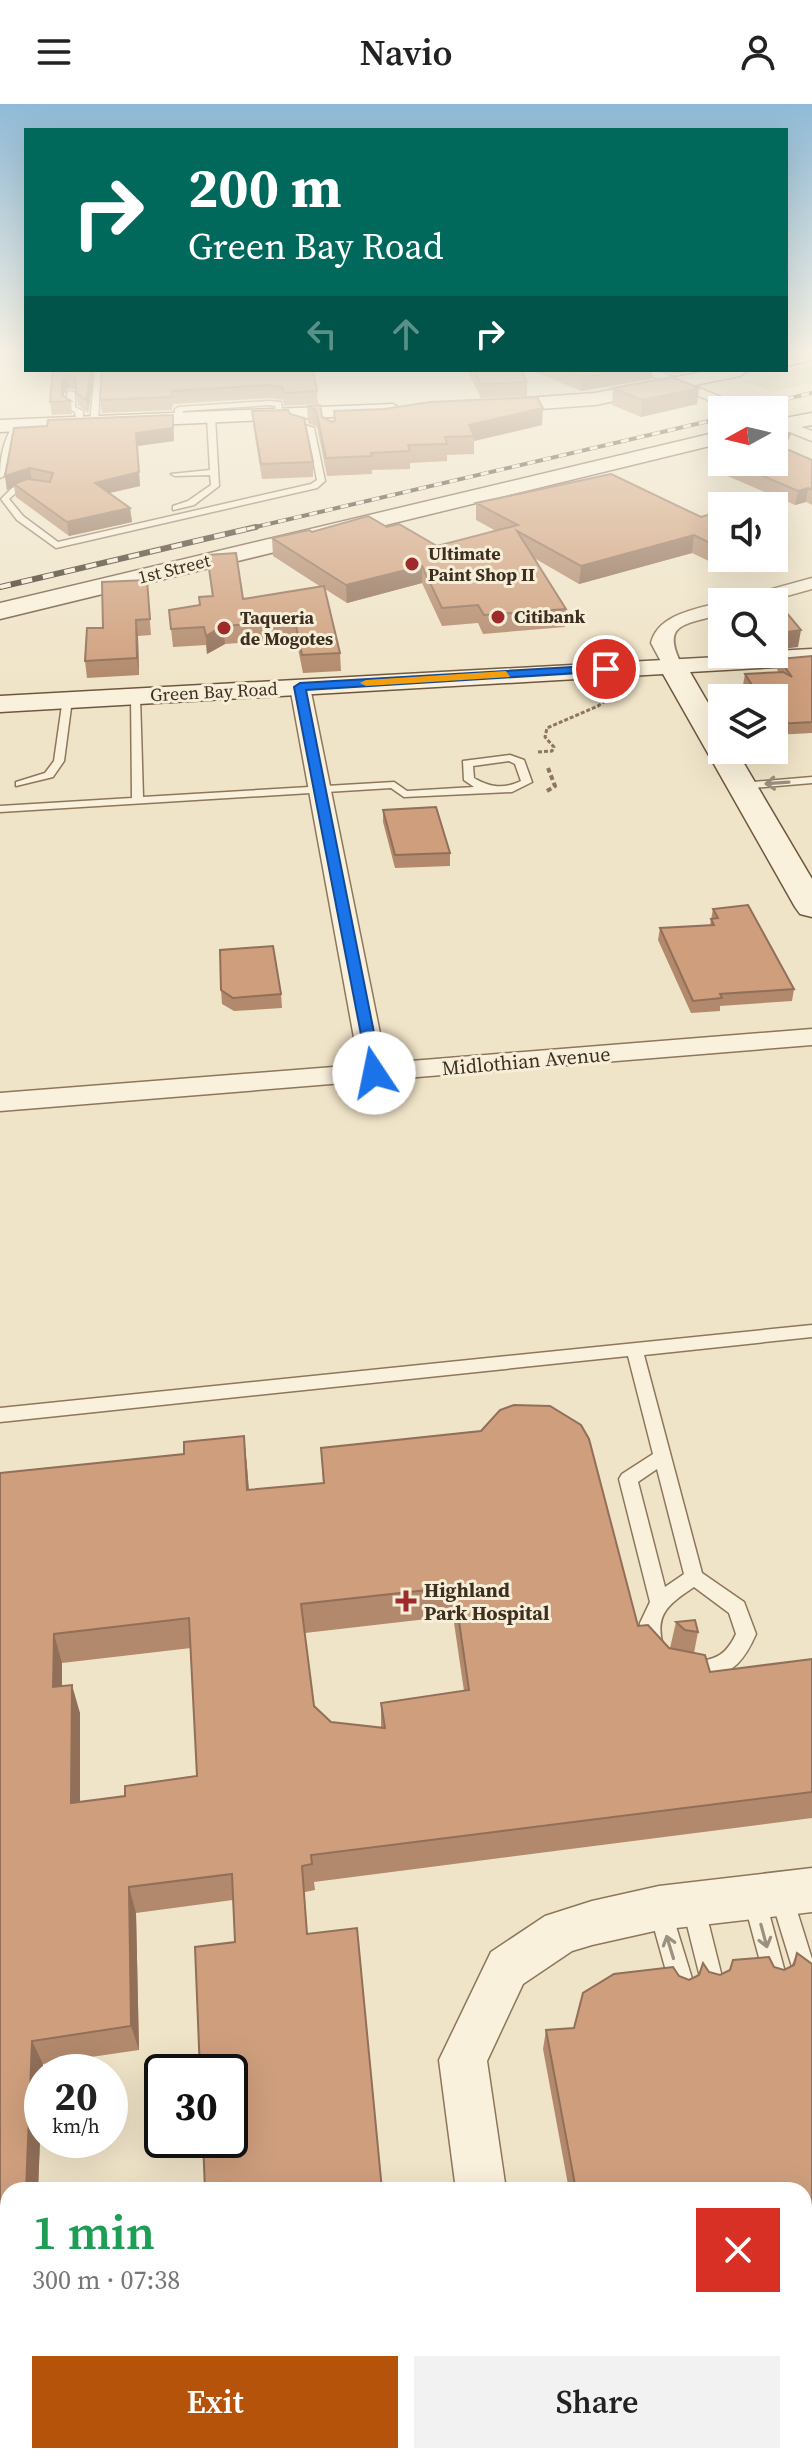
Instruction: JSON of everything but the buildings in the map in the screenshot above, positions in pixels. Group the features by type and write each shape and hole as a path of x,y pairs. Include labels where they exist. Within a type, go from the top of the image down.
{"street":[{"name":"1st Street","path":"0,611 630,459"},
{"path":"788,590 812,583"},
{"path":"708,612 677,622 663,634 661,643 812,907"},
{"name":"Green Bay Road","path":"0,704 812,657"},
{"path":"300,687 374,1073"},
{"name":"Midlothian Avenue","path":"0,1102 812,1037"},
{"path":"480,2182 463,2060 507,1968 561,1932 676,1906 782,1893"}],"lane":[{"path":"131,522 191,503 215,486 213,459"},
{"path":"44,487 16,489 5,499 20,518 56,545 309,487 321,481 316,459"},
{"path":"175,474 214,472"},
{"path":"305,477 309,487"},
{"path":"191,503 203,511"},
{"path":"135,696 138,800"},
{"path":"20,784 49,775 59,761 67,700"},
{"path":"0,809 394,785 404,794 487,790 526,784 520,762 496,759 467,763 469,780 487,790"},
{"path":"742,786 812,780"},
{"path":"0,1415 812,1331"},
{"path":"634,1349 694,1577 737,1608 746,1634 738,1656 715,1669 688,1673 665,1665 651,1643 650,1618 659,1601 694,1577"},
{"path":"659,1601 628,1479 662,1457"},
{"path":"782,1893 804,1970"},
{"path":"775,1976 782,1893"},
{"path":"676,1906 712,1981"},
{"path":"676,1906 682,1985"}],"path":[{"path":"528,753 552,751 554,747 545,737 547,728 576,719 601,704 605,697 601,687"},
{"path":"540,787 542,792 555,786 546,763"}],"railway":[{"path":"247,529 546,459"},
{"path":"0,587 256,527"}],"slow traffic":[{"path":"366,683 506,675"}],"place":[{"name":"Ultimate Paint Shop II","path":"412,564"},
{"name":"Citibank","path":"498,617"},
{"name":"Taqueria de Mogotes","path":"224,628"},
{"name":"Highland Park Hospital","path":"406,1601"}],"route":[{"path":"374,1073 300,687 606,669"}]}
